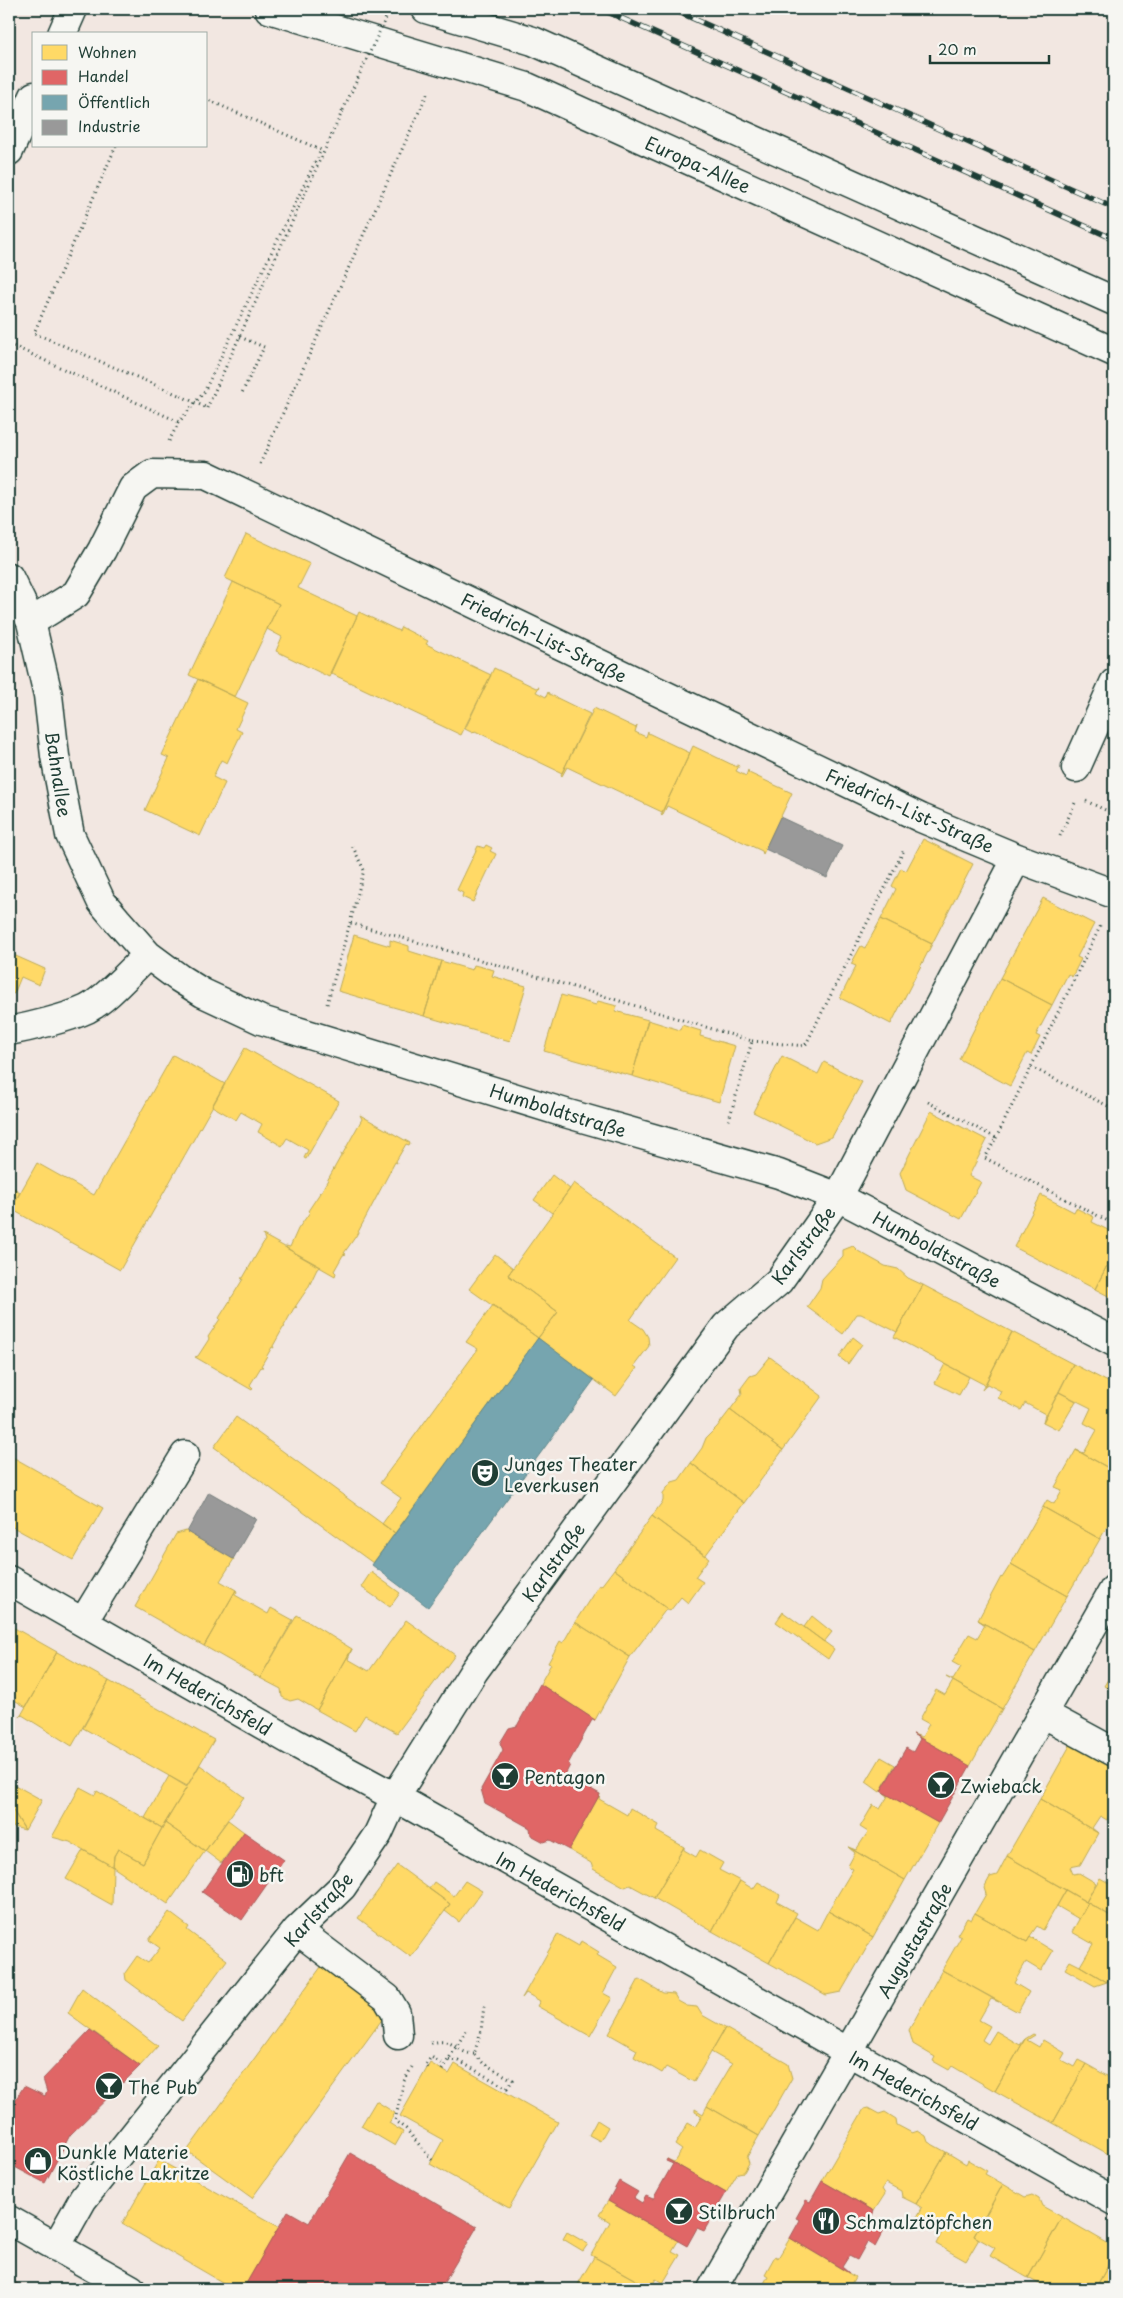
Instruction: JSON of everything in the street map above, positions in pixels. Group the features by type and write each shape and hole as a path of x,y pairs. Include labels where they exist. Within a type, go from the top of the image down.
{"street":[{"path":"63,32 73,9"},
{"name":"Europa-Allee","path":"269,9 527,87 1114,352"},
{"path":"426,9 533,41 1114,301"},
{"path":"9,151 32,100"},
{"path":"31,622 76,594 102,550 132,488 152,474"},
{"name":"Friedrich-List-Straße","path":"152,474 206,475 920,818 1017,858 1110,905"},
{"name":"Bahnallee","path":"9,576 31,622 48,695 55,756 70,835 101,901 148,955"},
{"path":"1076,768 1114,683"},
{"name":"Karlstraße","path":"56,2247 83,2199 297,1930 342,1887 378,1834 395,1797 474,1671 726,1326 779,1281 838,1198 1017,858"},
{"path":"9,1031 27,1028 88,1009 148,955"},
{"name":"Humboldtstraße","path":"148,955 203,994 261,1020 719,1158 779,1174 838,1198 1114,1342"},
{"path":"83,1622 185,1455"},
{"name":"Im Hederichsfeld","path":"9,1580 292,1742 395,1797 1114,2201"},
{"name":"Augustastraße","path":"712,2289 1114,1590"},
{"path":"1044,1714 1114,1752"},
{"path":"297,1930 387,1998 396,2013 398,2035"},
{"path":"9,2220 131,2289"}],"path":[{"path":"115,148 34,333 207,408 390,9"},
{"path":"247,494 441,61"},
{"path":"152,474 179,422 204,392 320,150 208,100"},
{"path":"240,337 264,347 241,395"},
{"path":"9,344 179,422"},
{"path":"1061,833 1078,797"},
{"path":"350,923 547,979 752,1041 804,1046 920,818"},
{"path":"317,1038 364,870 351,843"},
{"path":"1110,905 985,1158 1114,1224"},
{"path":"719,1158 752,1041"},
{"path":"1031,1067 1114,1109"},
{"path":"897,1086 996,1138"},
{"path":"474,2054 481,2031 484,2006"},
{"path":"442,2070 467,2029"},
{"path":"428,2043 443,2040 457,2045 466,2053 474,2054 483,2064 513,2080 507,2088 459,2062 448,2060"},
{"path":"427,2068 425,2066 431,2058 446,2065"},
{"path":"415,2062 404,2081 395,2121 406,2129 432,2160"}],"building: Wohnen":[{"path":"246,534 310,564 298,588 357,616 329,677 276,651 282,637 267,629 279,604 225,578"},
{"path":"233,582 279,604 235,697 189,675"},
{"path":"359,612 399,631 401,627 428,641 426,644 491,675 461,735 330,673"},
{"path":"494,668 536,688 539,687 536,692 546,697 548,692 590,714 562,773 475,731 473,733 465,729"},
{"path":"198,679 248,703 236,729 242,732 227,763 221,760 213,777 225,783 200,836 145,810 169,758 162,755"},
{"path":"594,708 636,728 637,725 635,732 646,737 648,731 648,733 690,753 662,812 567,767 561,775"},
{"path":"693,746 737,767 737,765 739,766 736,771 746,776 748,770 749,773 792,793 763,854 762,851 667,806 661,815"},
{"path":"923,839 973,864 932,944 881,919 896,889 892,886 901,868 906,871"},
{"path":"486,845 492,848 490,851 496,854 473,902 462,897 463,893 457,890 478,846 484,848"},
{"path":"1043,898 1094,924 1077,957 1081,959 1072,977 1068,974 1052,1005 1000,978"},
{"path":"881,919 932,944 891,1024 840,998 856,966 851,964 861,946 865,948"},
{"path":"354,935 390,946 390,940 409,946 409,951 441,961 424,1016 338,991"},
{"path":"9,953 45,969 39,985 21,977 14,994 9,992"},
{"path":"441,961 472,970 474,965 494,970 492,976 526,986 510,1041 424,1016"},
{"path":"1000,978 1052,1005 1036,1035 1040,1037 1031,1055 1027,1053 1010,1086 959,1059"},
{"path":"561,995 596,1005 598,1001 617,1006 615,1011 648,1020 632,1076 544,1051"},
{"path":"648,1020 680,1030 682,1025 701,1031 700,1036 735,1046 719,1102 632,1076"},
{"path":"245,1048 339,1101 306,1159 304,1158 308,1150 287,1138 282,1146 258,1132 262,1124 241,1112 236,1120 212,1106"},
{"path":"173,1055 225,1084 120,1270 11,1209 37,1163 94,1195"},
{"path":"782,1056 818,1074 824,1062 862,1082 832,1137 815,1143 753,1112"},
{"path":"931,1111 987,1140 969,1176 981,1182 961,1219 906,1190 900,1173"},
{"path":"360,1115 410,1143 409,1145 406,1144 396,1161 397,1163 395,1162 356,1236 344,1253 346,1254 343,1255 334,1271 336,1273 335,1276 286,1248 286,1246 290,1247 298,1229 310,1212 308,1211 319,1192 321,1192 341,1156 340,1154 342,1155 362,1119"},
{"path":"552,1175 570,1189 552,1213 534,1200"},
{"path":"574,1183 675,1257 630,1320 643,1329 648,1337 649,1346 634,1366 637,1368 616,1396 538,1338 558,1312 508,1275"},
{"path":"9,1185 20,1192 9,1212"},
{"path":"1041,1195 1074,1212 1076,1208 1094,1217 1092,1222 1114,1233 1114,1252 1095,1289 1014,1247"},
{"path":"263,1235 321,1267 317,1269 308,1288 295,1307 297,1307 294,1308 273,1346 274,1348 272,1347 261,1366 263,1367 261,1367 250,1385 253,1388 252,1390 195,1357 198,1356 209,1339 208,1337 220,1319 230,1298 243,1279 241,1278 243,1278 265,1240"},
{"path":"853,1246 858,1251 885,1266 898,1269 908,1278 923,1285 897,1332 861,1314 857,1314 843,1334 807,1307 820,1288 822,1279 843,1256 843,1250"},
{"path":"1114,1252 1114,1299 1095,1289"},
{"path":"495,1254 513,1268 508,1275 558,1312 538,1338 469,1289"},
{"path":"923,1285 1012,1332 985,1385 894,1337"},
{"path":"493,1305 538,1338 395,1533 382,1524 401,1498 380,1483 478,1349 466,1342"},
{"path":"1012,1332 1073,1364 1043,1422 1045,1414 1025,1403 1021,1410 998,1398 1001,1391 987,1384 982,1390"},
{"path":"853,1337 862,1344 848,1364 839,1357"},
{"path":"770,1357 822,1396 783,1450 730,1410 742,1394 741,1388 750,1376 756,1374"},
{"path":"945,1364 969,1377 959,1395 935,1383"},
{"path":"1073,1364 1114,1385 1114,1471 1076,1450 1084,1453 1097,1430 1084,1423 1091,1408 1059,1392"},
{"path":"1059,1392 1076,1401 1059,1430 1043,1422"},
{"path":"730,1410 783,1450 744,1503 691,1463 702,1448 706,1438"},
{"path":"236,1417 395,1533 373,1563 214,1447"},
{"path":"1076,1450 1114,1471 1114,1514 1100,1539 1043,1507 1047,1500 1054,1504 1062,1490 1055,1487"},
{"path":"9,1455 103,1508 73,1560 9,1525"},
{"path":"691,1463 744,1503 705,1556 652,1516 663,1501 663,1493 672,1482 679,1480"},
{"path":"1043,1507 1100,1539 1067,1596 1011,1564"},
{"path":"652,1516 709,1558 695,1577 703,1582 688,1603 681,1597 670,1611 614,1569"},
{"path":"186,1531 234,1559 220,1581 236,1590 204,1646 135,1607 176,1534"},
{"path":"1011,1564 1067,1596 1035,1652 978,1620 1001,1577"},
{"path":"614,1569 667,1608 630,1657 575,1622 599,1585 601,1586"},
{"path":"371,1572 400,1593 390,1607 361,1587"},
{"path":"236,1590 235,1595 268,1614 271,1608 293,1620 260,1678 204,1646"},
{"path":"783,1612 834,1649 828,1659 776,1622"},
{"path":"297,1615 352,1649 317,1710 298,1699 290,1701 282,1697 281,1689 260,1678"},
{"path":"812,1616 832,1632 824,1642 804,1627"},
{"path":"406,1620 455,1655 397,1733 365,1715 355,1731 317,1710 352,1649 348,1659 369,1671"},
{"path":"978,1620 1035,1652 1002,1709 946,1677 953,1680 961,1667 952,1662 969,1634 977,1638 985,1625"},
{"path":"575,1622 630,1657 595,1720 540,1684 551,1664 548,1663 560,1641 563,1643"},
{"path":"9,1625 57,1652 26,1707 9,1697"},
{"path":"57,1652 109,1681 72,1746 22,1715 20,1717"},
{"path":"1114,1669 1114,1692 1104,1686"},
{"path":"109,1681 214,1740 187,1786 83,1728"},
{"path":"953,1681 1002,1709 970,1766 913,1734 922,1737 929,1724 920,1719 936,1690 945,1695"},
{"path":"1072,1742 1114,1765 1114,1806 1107,1820 1100,1816 1092,1828 1098,1833 1040,1799"},
{"path":"881,1757 895,1765 880,1792 866,1782"},
{"path":"200,1765 244,1797 205,1851 165,1823"},
{"path":"169,1776 187,1787 162,1828 145,1818"},
{"path":"13,1784 42,1800 25,1830 9,1804 9,1793"},
{"path":"80,1787 95,1795 97,1791 162,1828 143,1863 118,1849 114,1856 113,1867 70,1842 52,1837"},
{"path":"881,1791 938,1823 905,1880 848,1847 856,1850 868,1832 860,1827 873,1805 880,1809 888,1796"},
{"path":"600,1794 599,1799 627,1815 630,1808 659,1825 656,1831 684,1847 654,1898 630,1885 625,1887 593,1869 591,1863 569,1850"},
{"path":"1040,1799 1098,1833 1080,1865 1070,1867 1073,1874 1079,1873 1096,1883 1086,1902 1007,1856"},
{"path":"9,1804 25,1830 9,1826"},
{"path":"228,1820 244,1832 221,1863 205,1851"},
{"path":"165,1823 205,1851 168,1904 113,1867 114,1856 118,1849 143,1863"},
{"path":"684,1847 684,1850 696,1857 700,1850 723,1863 719,1870 740,1881 712,1931 654,1898"},
{"path":"848,1847 905,1880 873,1937 828,1911 853,1869 848,1866 855,1853"},
{"path":"83,1850 113,1867 112,1905 66,1879"},
{"path":"1007,1856 1066,1890 1043,1930 1037,1926 1030,1936 1037,1941 1030,1937 1027,1942 975,1913 986,1894 984,1888 990,1877 997,1875"},
{"path":"397,1865 450,1904 411,1957 358,1918"},
{"path":"1100,1878 1114,1886 1113,1917 1086,1902"},
{"path":"465,1881 482,1891 459,1922 445,1911 450,1904 429,1889 434,1882 454,1896"},
{"path":"740,1881 753,1889 758,1882 780,1895 777,1902 797,1913 769,1963 712,1931"},
{"path":"1066,1890 1088,1903 1079,1919 1057,1906"},
{"path":"1088,1903 1114,1918 1114,1970 1107,1982 1080,1966 1093,1944 1072,1932"},
{"path":"828,1911 873,1937 841,1992 826,1995 769,1963 795,1917 818,1930"},
{"path":"169,1912 189,1927 187,1930 227,1960 182,2021 126,1980 125,1973 137,1956 148,1963 160,1948 149,1940"},
{"path":"975,1913 1027,1942 1030,1937 1053,1951 1041,1971 1026,1962 1014,1983 1029,1992 1018,2012 942,1970 961,1937 957,1935 967,1918 971,1920"},
{"path":"558,1934 579,1946 581,1941 599,1952 597,1955 617,1967 603,1993 612,1998 590,2036 537,2006 540,2001 526,1993 522,1998"},
{"path":"1070,1961 1107,1982 1095,1986 1065,1969"},
{"path":"321,1967 386,2014 252,2198 187,2151"},
{"path":"942,1970 999,2002 991,1999 979,2020 990,2026 982,2040 988,2044 996,2031 1020,2045 1025,2039 995,2091 952,2066 949,2070 933,2061 935,2057 913,2044 909,2030"},
{"path":"639,1979 663,1993 674,1994 678,2001 687,2006 697,2007 702,2015 725,2028 694,2082 666,2067 662,2073 634,2057 637,2050 609,2034"},
{"path":"82,1988 158,2046 140,2066 68,2013"},
{"path":"725,2028 788,2064 792,2078 759,2136 707,2106 732,2064 711,2052"},
{"path":"1033,2034 1035,2035 1027,2040 1039,2047 1043,2040 1065,2053 1061,2060 1074,2067 1078,2060 1086,2064 1053,2123 995,2091 1025,2039"},
{"path":"430,2063 449,2074 455,2064 558,2122 509,2208 430,2164 443,2140 400,2116"},
{"path":"1086,2064 1114,2080 1114,2147 1110,2155 1053,2123"},
{"path":"376,2101 395,2113 389,2123 403,2132 395,2146 361,2126"},
{"path":"707,2106 759,2136 747,2157 749,2163 744,2172 738,2173 726,2193 667,2159 674,2162 682,2150 675,2145 688,2123 695,2127 702,2116 695,2112 695,2109 703,2114"},
{"path":"868,2108 879,2114 885,2112 896,2119 897,2125 912,2133 918,2131 926,2136 928,2142 946,2152 916,2204 902,2197 901,2191 886,2183 882,2189 885,2194 874,2211 822,2181 864,2109"},
{"path":"597,2120 608,2127 600,2141 589,2135"},
{"path":"946,2152 966,2164 968,2160 987,2171 985,2174 1003,2184 974,2236 979,2239 966,2261 936,2244 943,2230 934,2225 933,2228 916,2219 922,2208 916,2204"},
{"path":"159,2160 279,2227 243,2289 234,2289 122,2224"},
{"path":"1003,2184 1025,2197 1032,2195 1039,2199 1042,2206 1062,2217 1028,2278 990,2256 995,2248 974,2236"},
{"path":"608,2201 678,2241 672,2251 680,2255 663,2283 656,2279 650,2288 591,2255 610,2222 599,2215"},
{"path":"1062,2217 1114,2247 1114,2255 1095,2289 1049,2289 1028,2278"},
{"path":"567,2232 588,2244 583,2251 563,2239"},
{"path":"790,2238 855,2277 848,2289 761,2289 768,2276 765,2274 775,2256 778,2258"},
{"path":"1114,2255 1114,2289 1095,2289"},
{"path":"594,2257 650,2288 650,2289 575,2289"}],"building: Handel":[{"path":"540,1684 595,1720 592,1720 568,1764 570,1765 565,1775 600,1794 569,1850 550,1840 544,1842 531,1835 530,1828 485,1803 481,1789 503,1750 500,1743 509,1728 517,1726"},
{"path":"913,1734 970,1766 938,1823 881,1791 906,1748 913,1752 920,1739"},
{"path":"244,1832 284,1860 242,1920 202,1892"},
{"path":"90,2030 140,2066 70,2135 45,2183 9,2164 9,2110 24,2086 45,2096 47,2092 43,2079"},
{"path":"350,2153 477,2227 440,2289 243,2289 288,2211 309,2223"},
{"path":"667,2159 726,2193 704,2231 697,2228 687,2246 608,2201 619,2181 638,2192 634,2198 642,2203 646,2196 653,2199 673,2164 666,2161"},
{"path":"822,2181 874,2211 871,2218 886,2226 875,2247 867,2242 857,2260 849,2256 842,2267 849,2273 790,2238 800,2220 796,2218 806,2200 810,2202"},
{"path":"9,2279 27,2289 9,2289"}],"building: Öffentlich":[{"path":"538,1338 594,1380 428,1607 372,1565"}],"building: Industrie":[{"path":"780,817 842,846 827,878 765,849"},
{"path":"209,1492 256,1519 233,1559 187,1532"}],"railway":[{"path":"601,9 1114,239"},
{"path":"672,9 1114,208"}],"place":[{"name":"Junges Theater Leverkusen","path":"485,1473"},
{"name":"Pentagon","path":"505,1776"},
{"name":"Zwieback","path":"941,1785"},
{"name":"bft","path":"240,1874"},
{"name":"The Pub","path":"109,2086"},
{"name":"Dunkle Materie Köstliche Lakritze","path":"38,2161"},
{"name":"Stilbruch","path":"679,2211"},
{"name":"Schmalztöpfchen","path":"826,2221"}]}
